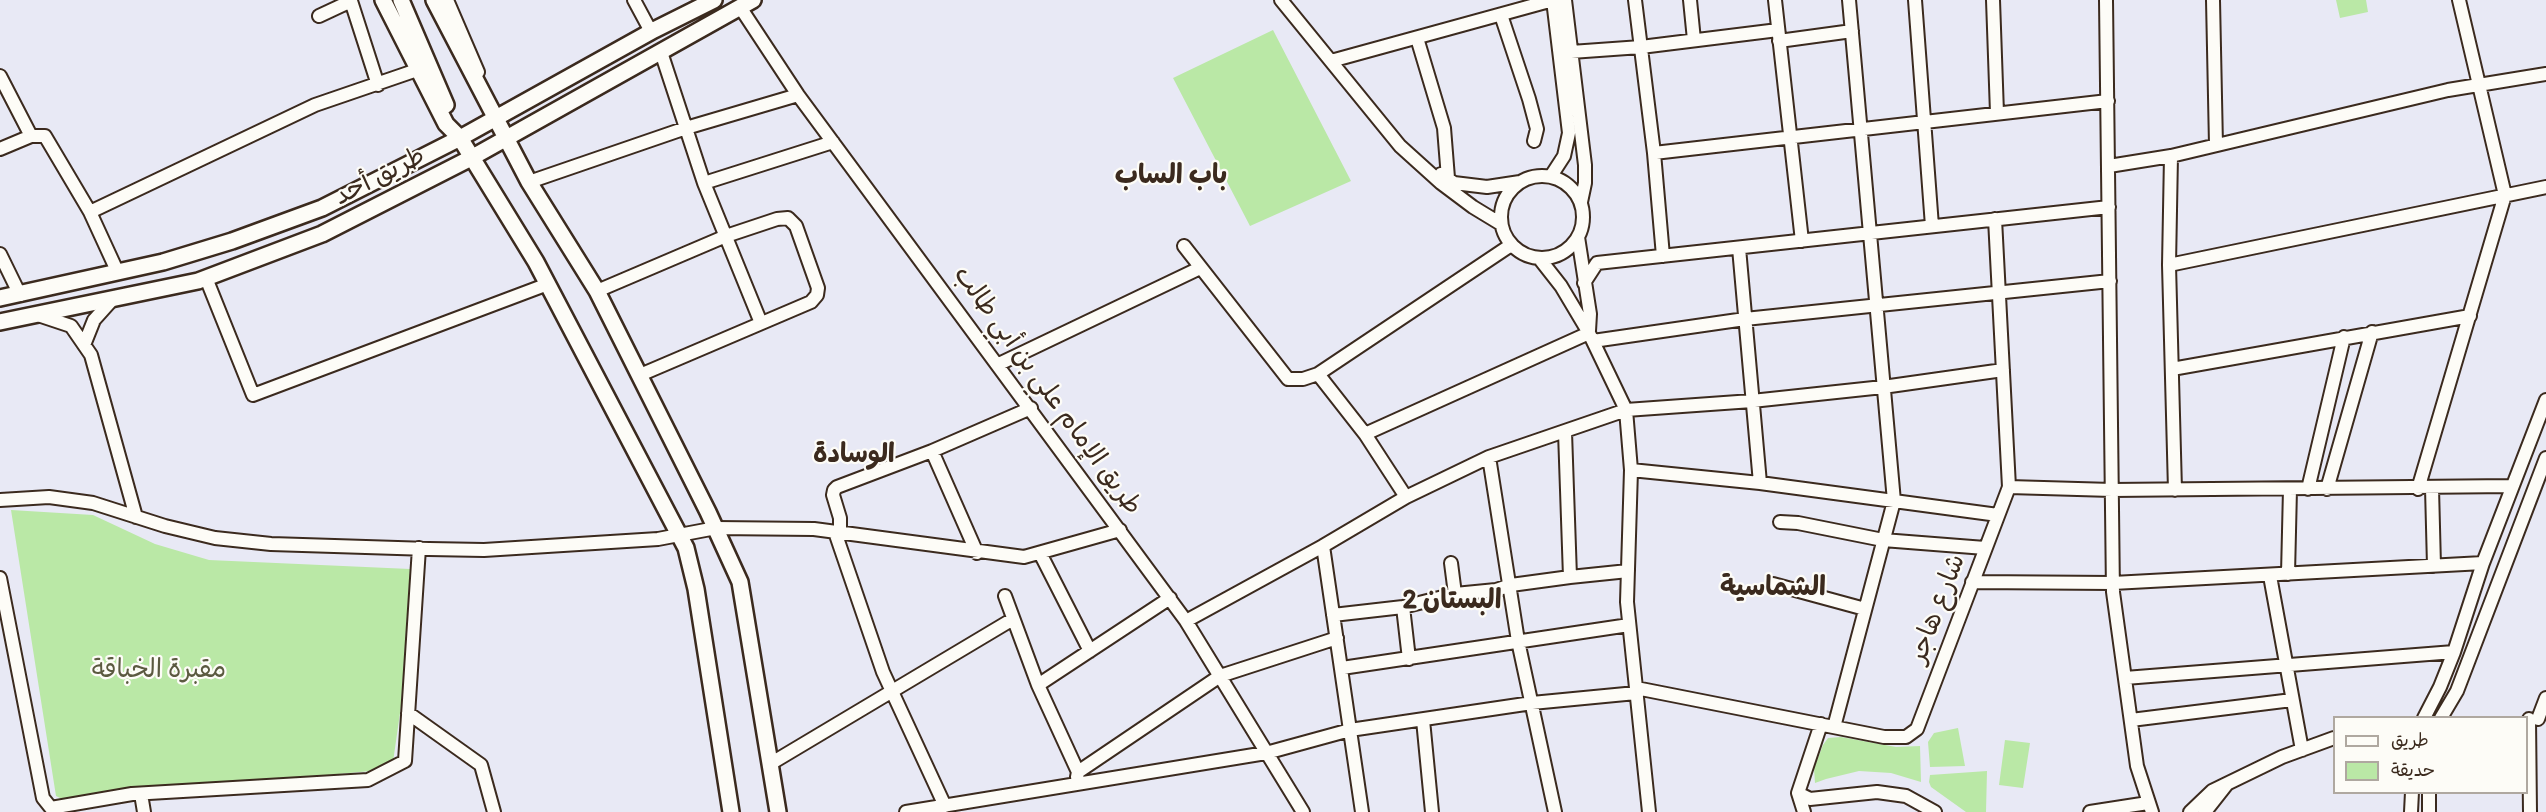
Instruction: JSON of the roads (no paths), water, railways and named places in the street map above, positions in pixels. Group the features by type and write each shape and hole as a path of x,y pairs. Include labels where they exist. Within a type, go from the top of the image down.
{"main road":[{"path":"383,0 446,124 460,138"},
{"path":"401,0 460,138 548,284 686,548 696,589 731,812"},
{"path":"434,0 529,182 597,291 716,528 740,582 778,812"},
{"name":"طريق أحد","path":"0,298 164,262 322,208 460,138 654,30 714,0"},
{"name":"طريق أحد","path":"0,322 112,300 206,278 322,234 471,158 747,4"}],"street":[{"path":"447,0 497,117"},
{"path":"634,0 648,26 654,30"},
{"path":"1281,0 1400,146 1449,189 1501,225"},
{"path":"1331,61 1553,0 1569,133 1564,156 1551,176"},
{"path":"1520,182 1506,196 1501,213 1501,225 1510,245 1522,253 1539,258 1561,254 1578,237 1583,225 1581,202 1585,183 1585,165 1565,0"},
{"path":"1635,0 1654,153 1663,256"},
{"path":"1690,0 1694,40"},
{"path":"1775,0 1802,240"},
{"path":"1834,727 1894,501 1849,0"},
{"path":"1915,0 1932,226"},
{"path":"1993,0 1997,113"},
{"path":"2090,812 2150,808 2137,766 2113,583 2106,0"},
{"path":"2212,0 2216,146"},
{"path":"2418,489 2505,195 2459,0"},
{"path":"319,16 351,1 378,85"},
{"name":"طريق الإمام علي بن أبي طالب","path":"747,4 798,95 999,364 1186,621 1303,812"},
{"path":"1501,15 1512,55 1529,99 1536,129 1534,141"},
{"path":"1571,52 1641,47 1694,40 1851,31"},
{"path":"1417,38 1444,128 1448,178"},
{"path":"661,52 704,183 761,323"},
{"path":"90,212 315,105 417,70"},
{"path":"2109,166 2171,156 2479,84 2546,74"},
{"path":"0,76 31,136"},
{"path":"529,182 686,128 798,95"},
{"path":"1654,153 2108,101"},
{"path":"0,149 31,136 45,136 90,212 118,273"},
{"path":"704,183 833,142"},
{"path":"1400,146 1454,183 1487,187 1520,182 1536,176 1551,176 1569,185 1581,202"},
{"path":"2171,156 2169,265 2175,490"},
{"path":"2169,265 2546,187"},
{"path":"1584,283 1597,263 2109,207"},
{"path":"597,291 726,236 777,219 788,218 796,226 818,288 817,295 811,302 640,375"},
{"name":"شارع هاجر","path":"906,812 1266,753 1350,730 1532,703 1636,691 1884,737 1906,737 1917,729 2009,487 1995,219"},
{"path":"1578,237 1590,314 1591,337"},
{"path":"1184,246 1288,379 1303,379 1318,374 1510,245"},
{"path":"1739,248 1760,483"},
{"path":"0,254 20,295"},
{"path":"1539,258 1562,286 1591,337 1626,410 1630,470 1627,602 1649,812"},
{"path":"999,364 1200,268"},
{"path":"206,278 253,395 548,284"},
{"path":"1365,434 1591,337 2110,281"},
{"path":"84,345 94,320 112,300"},
{"path":"38,315 71,327 91,355 136,517"},
{"path":"2172,369 2470,316"},
{"path":"2327,489 2372,332"},
{"path":"2308,489 2344,337"},
{"path":"1186,621 1323,546 1406,497 1490,457 1626,410 1752,401 1884,387 2003,369"},
{"path":"1318,374 1365,434 1406,497"},
{"path":"2425,716 2440,687 2454,652 2483,562 2546,400"},
{"path":"945,806 892,692 838,533 840,518 834,490 1031,408"},
{"path":"1565,432 1570,577"},
{"path":"932,451 977,553"},
{"path":"1490,457 1518,641 1555,812"},
{"path":"2443,716 2457,691 2540,492 2546,458"},
{"path":"1630,470 1760,483 1998,515"},
{"path":"2009,487 2175,490 2418,489 2512,486"},
{"path":"2432,488 2434,566"},
{"path":"2288,574 2290,489"},
{"path":"0,500 49,497 93,503 215,538 271,544 484,550 680,536 716,528 814,529 977,553 1024,557 1120,530"},
{"path":"1780,522 1798,523 1883,540 1985,548"},
{"path":"1323,546 1362,812"},
{"path":"0,578 43,798 51,808 141,794 368,780 405,761 418,548"},
{"path":"1040,553 1090,651"},
{"path":"1972,582 2113,583 2270,576 2483,562"},
{"path":"1451,563 1455,594"},
{"path":"1333,615 1403,607 1455,594 1496,590 1511,585 1628,571"},
{"path":"2270,576 2284,665 2302,750"},
{"path":"1773,584 1865,609"},
{"path":"1005,596 1038,685 1078,772 1075,784"},
{"path":"1038,685 1170,598"},
{"path":"1403,607 1409,659"},
{"path":"770,764 1013,619"},
{"path":"1342,668 1629,625"},
{"path":"1078,772 1220,676 1337,638"},
{"path":"2125,678 2454,652"},
{"path":"2530,812 2535,719 2546,698"},
{"path":"2131,720 2292,700"},
{"path":"408,712 481,765 494,812"},
{"path":"1423,720 1432,812"},
{"path":"1804,812 1798,793 1821,724"},
{"path":"2190,812 2212,791 2227,783 2333,738"},
{"path":"2205,812 2227,783"},
{"path":"1798,793 1810,799 1877,792 1906,796 1935,812"},
{"path":"141,794 144,812"},
{"path":"2411,812 2412,794"},
{"path":"2429,794 2429,812"}],"district":[{"name":"باب الساب","path":"1171,176"},
{"name":"الوسادة","path":"854,455"},
{"name":"الشماسية","path":"1773,588"},
{"name":"البستان 2","path":"1452,601"}],"park label":[{"name":"مقبرة الخباقة","path":"159,670"}]}
